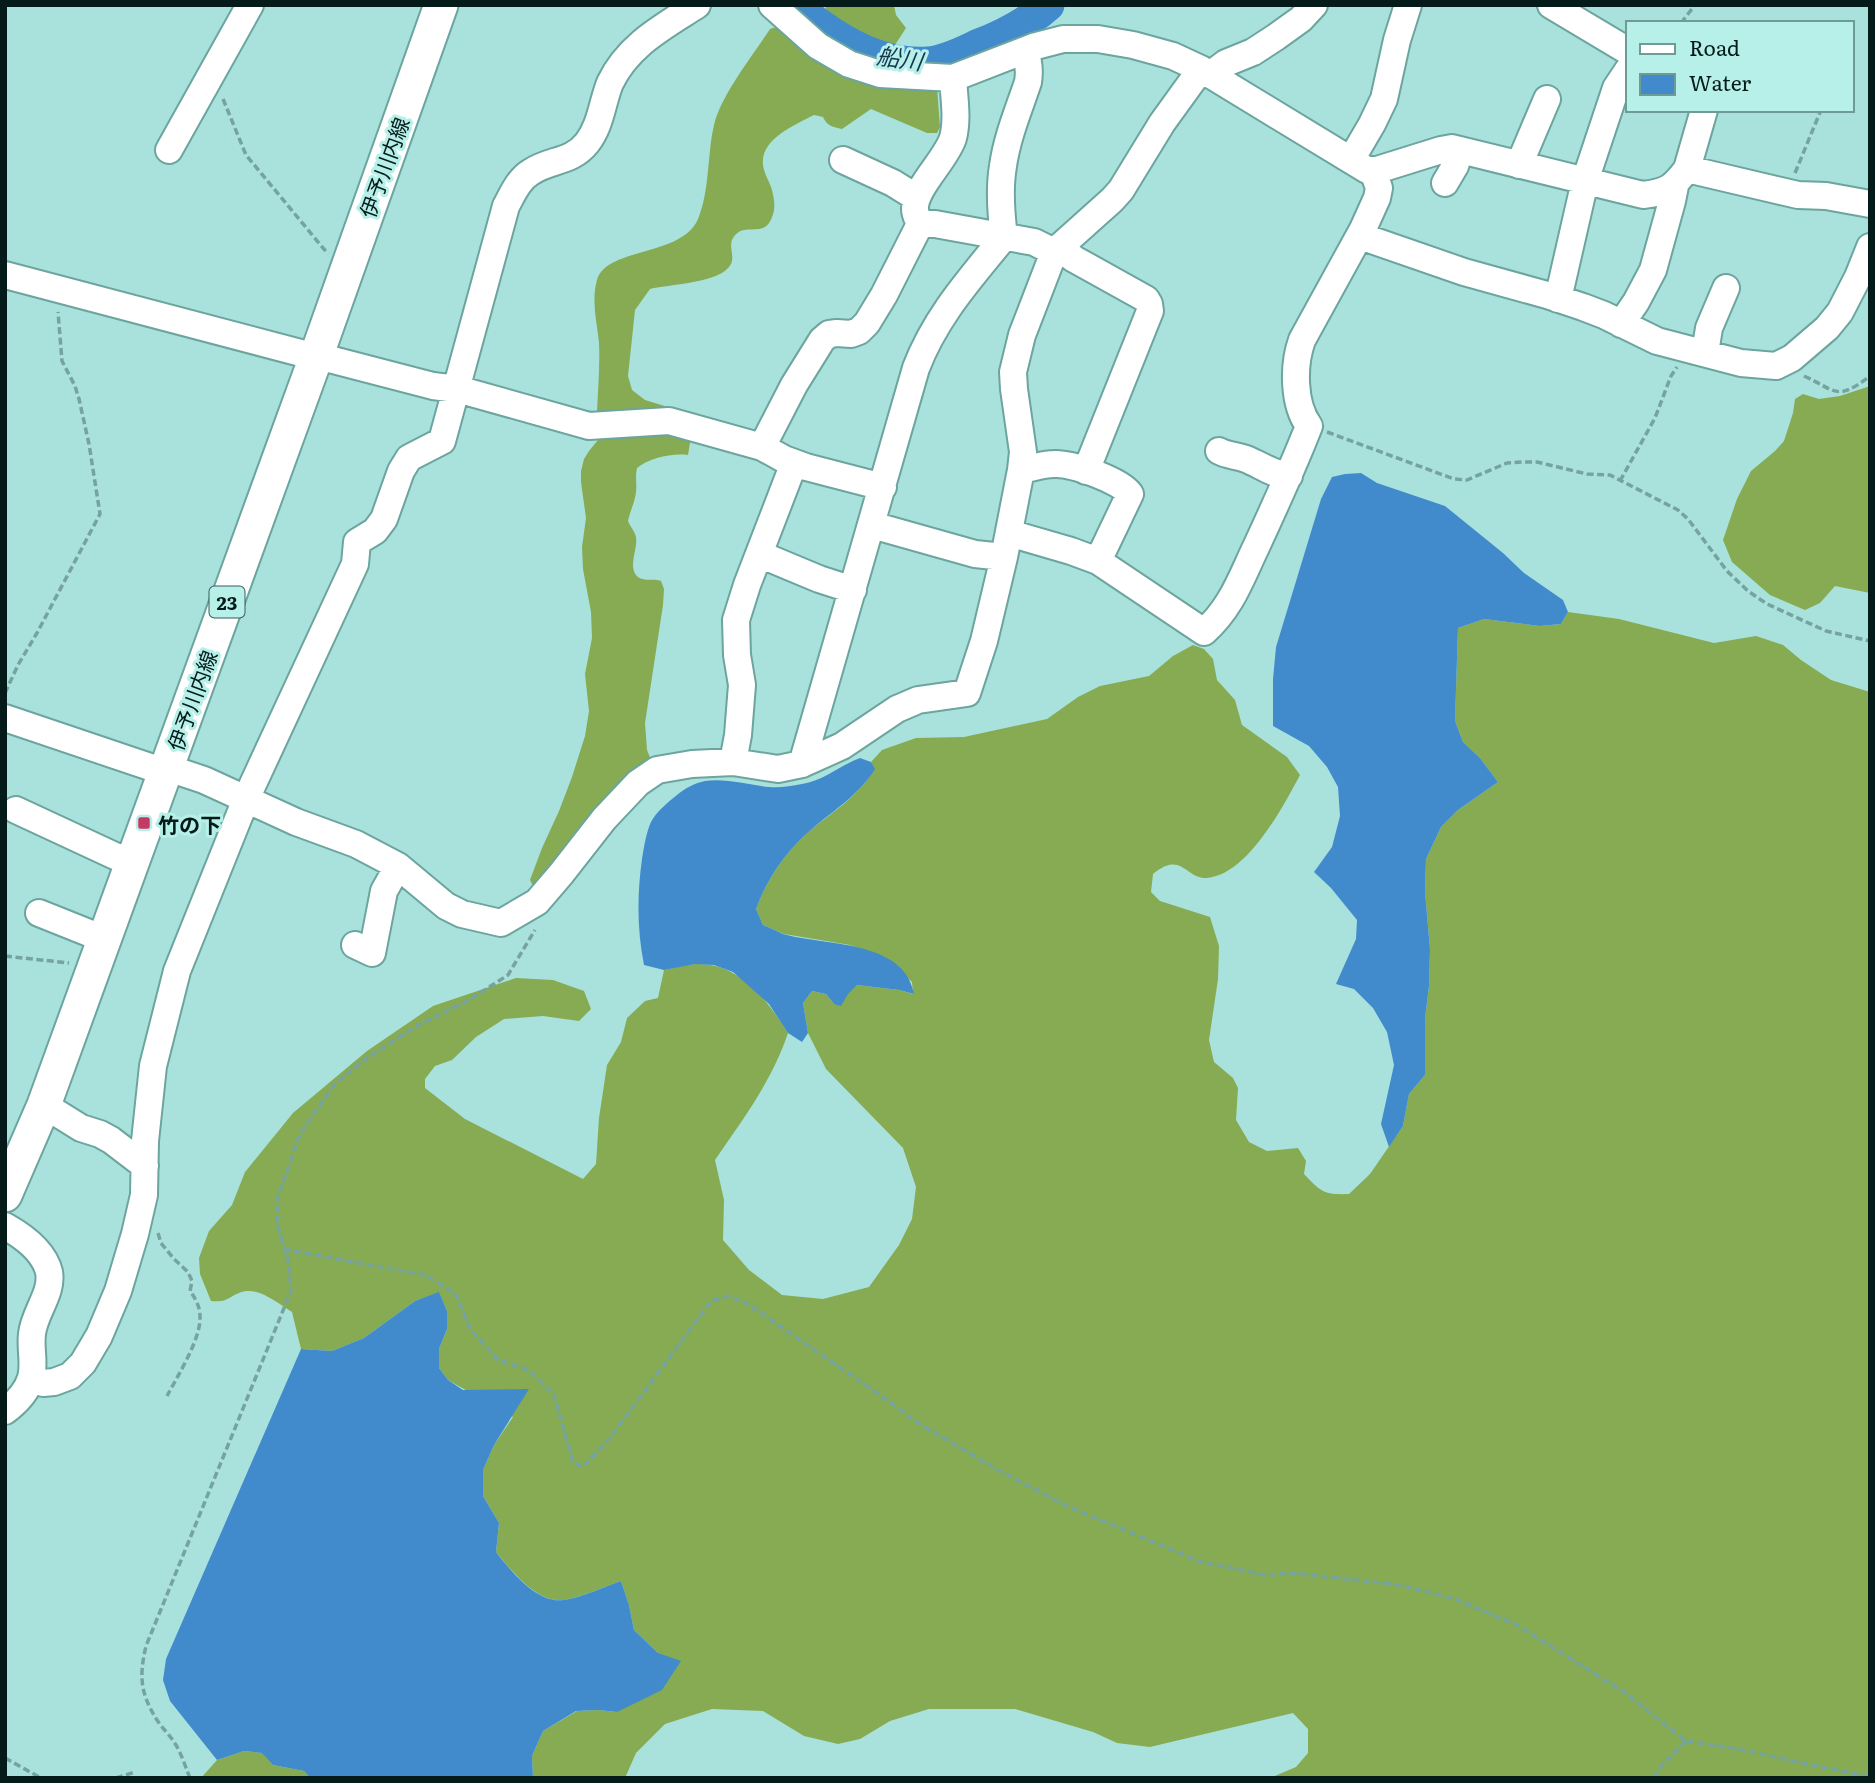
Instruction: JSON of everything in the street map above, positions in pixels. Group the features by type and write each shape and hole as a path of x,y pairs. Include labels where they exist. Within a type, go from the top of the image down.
{"main road":[{"name":"伊予川内線","path":"5,1195 44,1105 441,5"}],"street":[{"path":"169,150 250,5"},
{"path":"31,1378 43,1383 54,1382 70,1376 83,1363 99,1336 118,1291 144,1195 145,1141 153,1066 177,971 246,799 355,564 357,542 375,531 384,519 401,471 409,458 442,441 506,206 524,177 533,170 576,154 596,128 610,84 619,67 648,36 696,5"},
{"path":"772,5 818,46 849,64 880,74 953,78 1063,39 1098,39 1173,56 1205,72 1362,165 1379,188 1360,236 1302,340 1298,353 1296,366 1299,405 1309,426 1233,598 1218,619 1204,632 1098,561 1071,551 1007,545 975,554 872,525"},
{"path":"5,718 165,772 180,772 204,780 296,822 356,844 398,866 446,906 462,914 500,923 537,902 604,819 638,783 657,770 692,764 733,762 778,769 802,764 842,746 897,709 918,700 967,693 984,641 1007,545 1021,470 1023,452 1013,372 1022,335 1057,250 1121,190 1162,123 1205,72 1253,52 1301,19 1314,5"},
{"path":"1362,165 1372,124 1384,99 1408,5"},
{"path":"1552,5 1626,50"},
{"path":"802,764 916,368 944,312 1004,237 1000,211 1002,168 1030,72 1025,51"},
{"path":"1558,299 1586,181 1616,88 1626,72"},
{"path":"920,224 915,213 917,198 949,148 953,135 953,78"},
{"path":"1519,165 1548,99"},
{"path":"1620,324 1636,302 1653,270 1672,201 1703,112"},
{"path":"1362,165 1452,148 1643,195 1656,194 1681,178 1870,204"},
{"path":"1445,183 1460,150"},
{"path":"843,160 893,183 917,198"},
{"path":"762,447 794,385 822,341 829,334 851,334 859,331 867,323 920,224"},
{"path":"920,224 935,224 1034,242 1057,250 1146,299 1150,312 1086,471"},
{"path":"1360,236 1464,272 1604,315 1657,341 1741,363 1776,366 1792,358 1812,342 1840,312 1870,247"},
{"path":"5,275 316,357 433,386 457,389 589,426 669,421 762,447 784,460 883,487"},
{"path":"1697,351 1726,289"},
{"path":"1219,451 1228,456 1247,459 1276,474 1289,476"},
{"path":"733,762 742,685 737,655 736,620 794,463"},
{"path":"1021,470 1055,464 1109,478 1125,487 1129,494 1098,561"},
{"path":"759,554 853,590"},
{"path":"16,810 132,861"},
{"path":"355,945 372,953 384,891 398,866"},
{"path":"39,913 99,952"},
{"path":"44,1105 81,1128 100,1134 145,1166"},
{"path":"5,1226 27,1240 46,1263 50,1274 48,1291 32,1334 31,1378 15,1404 5,1411"}],"path":[{"path":"1683,21 1695,5"},
{"path":"213,71 246,155 331,258 348,265"},
{"path":"1787,192 1820,112"},
{"path":"5,693 18,664 100,514 79,399 62,360 53,288"},
{"path":"1620,481 1655,418 1671,376 1697,351"},
{"path":"1776,366 1840,393 1870,376"},
{"path":"1309,426 1454,479 1467,480 1507,463 1537,462 1587,474 1610,475 1678,510 1688,519 1727,571 1767,604 1826,631 1870,641"},
{"path":"190,1778 176,1744 157,1720 147,1701 141,1668 146,1646 291,1291 288,1259 276,1224 278,1197 300,1134 334,1085 363,1060 508,975 536,929 537,902"},
{"path":"5,956 99,952"},
{"path":"144,1195 161,1243 188,1272 192,1281 190,1291 197,1301 200,1318 198,1332 167,1396"},
{"path":"284,1249 425,1275 455,1293 471,1330 498,1360 529,1370 554,1395 573,1462 583,1467 610,1438 711,1301 728,1296 748,1304 915,1421 998,1470 1067,1506 1201,1562 1265,1575 1293,1573 1400,1585 1456,1599 1517,1625 1624,1692 1686,1741 1870,1777"},
{"path":"1654,1778 1663,1764 1686,1741"},
{"path":"5,1758 41,1778"},
{"path":"116,1778 135,1772"}],"green space":[{"path":"826,5 894,5 896,15 906,28 895,45 876,43 858,36 825,14"},
{"path":"776,27 937,87 940,127 937,133 927,133 871,109 842,129 828,124 823,117 814,115 780,134 767,148 764,156 763,165 774,204 768,224 759,229 743,230 733,238 732,261 726,270 695,282 650,289 635,310 628,376 632,390 645,400 668,407 670,412 597,412 599,343 594,304 597,280 603,269 614,262 677,240 689,231 698,219 718,113 730,88 770,29"},
{"path":"1870,386 1870,593 1835,586 1820,603 1805,610 1770,595 1732,562 1723,540 1737,499 1751,471 1784,441 1795,399 1803,394 1819,399 1840,396"},
{"path":"666,430 691,436 688,455 661,457 637,468 635,496 628,521 636,537 633,563 635,573 641,578 661,581 664,589 645,723 647,750 651,760 538,885 532,884 530,880 572,777 585,736 589,711 585,674 592,638 582,547 586,518 581,482 584,459 598,440 607,435"},
{"path":"1568,612 1619,619 1714,643 1756,636 1783,645 1831,680 1870,692 1870,1778 1270,1778 1296,1767 1308,1753 1308,1729 1293,1713 1150,1747 1117,1743 1093,1732 1015,1709 929,1709 890,1721 860,1739 838,1744 804,1736 763,1711 712,1709 665,1724 636,1753 625,1778 533,1778 532,1756 543,1731 577,1711 617,1712 658,1653 634,1630 621,1581 577,1597 554,1600 544,1597 526,1584 496,1552 499,1523 483,1496 483,1470 494,1445 513,1417 448,1380 439,1368 439,1349 447,1329 447,1311 439,1293 415,1301 364,1338 332,1351 301,1349 292,1312 260,1293 246,1291 224,1300 211,1301 200,1274 199,1258 209,1231 232,1205 245,1172 293,1113 367,1051 433,1006 516,978 553,980 584,991 591,1009 579,1021 543,1016 504,1019 476,1037 452,1060 435,1066 425,1079 425,1088 465,1119 583,1179 596,1164 607,1065 621,1042 627,1018 645,1001 658,998 664,970 692,964 726,969 751,986 771,1008 788,1033 765,1083 715,1160 724,1200 723,1240 749,1270 782,1295 823,1299 869,1287 899,1245 912,1219 916,1187 903,1148 826,1069 808,1033 803,1003 812,991 826,994 834,1004 857,985 913,994 912,982 886,958 850,945 784,934 763,925 756,909 766,886 794,846 846,802 868,779 874,769 871,762 882,750 916,738 964,737 1047,719 1078,697 1100,686 1149,676 1173,656 1193,645 1204,649 1213,659 1217,680 1235,700 1242,725 1287,757 1300,775 1274,821 1250,853 1236,865 1222,874 1207,878 1177,865 1163,867 1153,874 1151,892 1160,901 1210,917 1219,946 1218,979 1209,1040 1214,1062 1233,1078 1238,1088 1236,1120 1249,1142 1267,1151 1298,1148 1306,1161 1304,1174 1315,1185 1328,1193 1349,1194 1370,1174 1403,1126 1409,1094 1425,1075 1425,1019 1430,949 1425,892 1426,859 1441,827 1458,810 1498,782 1480,758 1463,742 1455,721 1458,628 1484,619 1540,626 1561,624"},
{"path":"244,1751 263,1753 273,1765 304,1771 310,1778 201,1778 217,1760"}],"water":[{"path":"1361,473 1377,483 1445,506 1524,573 1563,600 1568,612 1561,624 1540,626 1484,619 1458,628 1455,721 1463,742 1480,758 1498,782 1458,810 1441,827 1426,859 1425,892 1430,949 1425,1019 1425,1075 1409,1094 1403,1126 1389,1147 1381,1124 1394,1065 1387,1032 1373,1008 1354,989 1336,984 1356,939 1357,920 1314,872 1332,847 1340,816 1338,787 1327,767 1309,746 1273,726 1276,647 1321,499 1332,477"},
{"path":"860,758 871,762 875,769 854,795 803,837 786,856 772,875 756,909 763,925 783,934 879,954 895,963 907,976 914,994 857,985 841,1006 834,1004 826,994 812,991 803,1003 808,1033 802,1042 788,1033 769,1004 733,972 714,965 695,964 664,970 644,965 639,926 640,872 649,826 662,807 683,790 701,782 721,780 769,787 790,786 818,779"},
{"path":"439,1292 447,1311 447,1329 439,1349 439,1368 448,1380 463,1390 529,1389 494,1445 483,1470 483,1496 499,1523 496,1552 526,1585 554,1600 578,1597 621,1581 634,1630 658,1653 681,1661 662,1690 617,1712 576,1711 543,1731 532,1756 533,1778 310,1778 304,1771 273,1765 262,1753 244,1751 217,1760 170,1701 163,1680 166,1659 301,1349 332,1351 364,1338 415,1301"}],"waterway":[{"name":"船川","path":"794,5 823,28 856,47 873,55 909,63 948,59 1024,23 1048,5"}],"place":[{"name":"竹の下","path":"144,823"}]}
